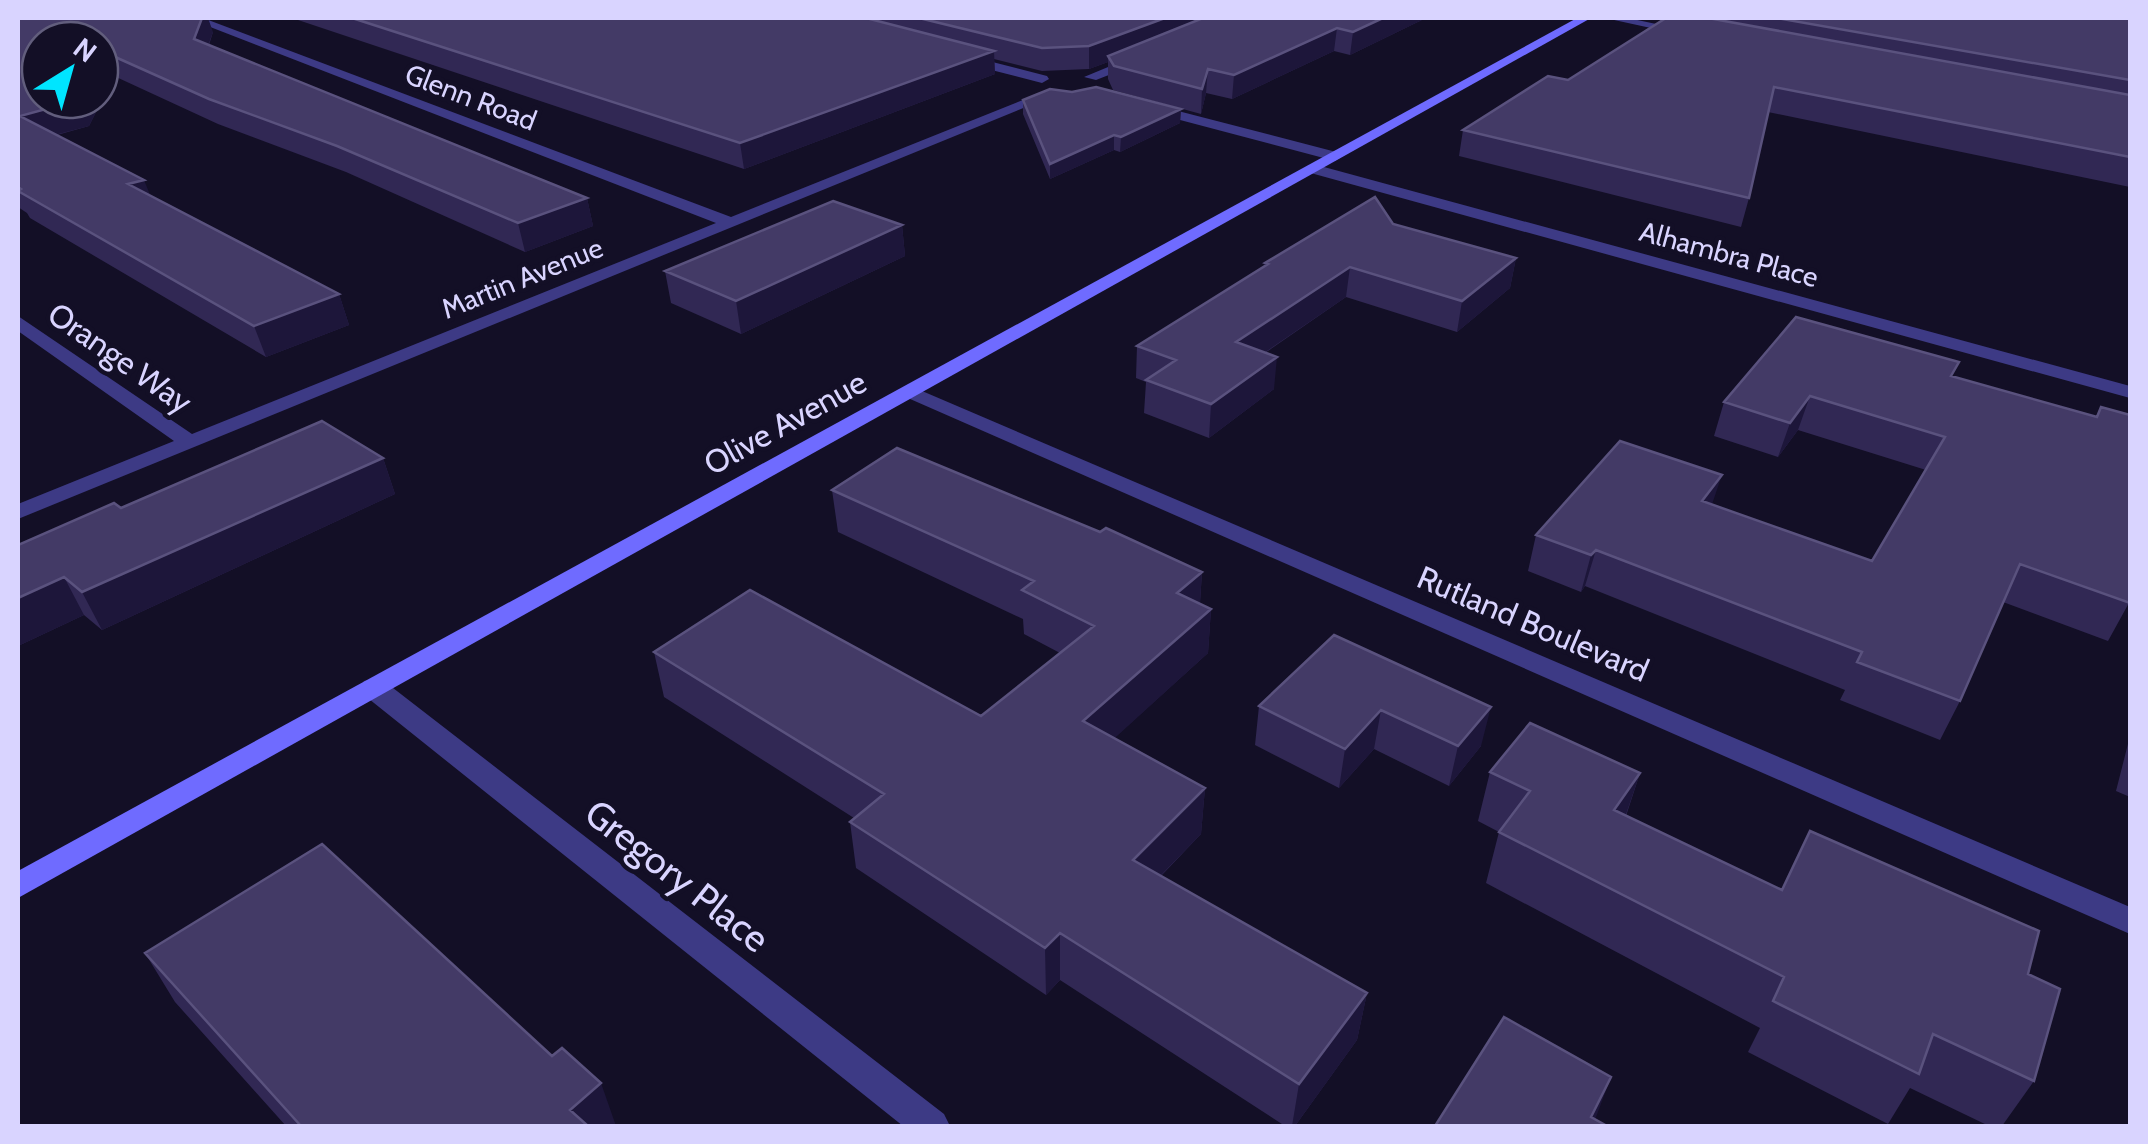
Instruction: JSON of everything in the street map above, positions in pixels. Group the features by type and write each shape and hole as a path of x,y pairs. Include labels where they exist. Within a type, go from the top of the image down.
{"street":[{"name":"Glenn Road","path":"193,18 730,223"},
{"name":"Olive Avenue","path":"18,886 1585,18"},
{"path":"1611,18 1701,34"},
{"path":"1091,77 1157,51"},
{"name":"Martin Avenue","path":"18,512 1054,87 952,56"},
{"path":"1074,75 1103,83 1102,90"},
{"path":"1132,103 1335,156"},
{"name":"Alhambra Place","path":"1313,168 2130,392"},
{"name":"Orange Way","path":"18,322 189,442"},
{"name":"Rutland Boulevard","path":"908,391 2130,921"},
{"name":"Gregory Place","path":"374,688 931,1126"}],"building":[{"path":"18,18 202,18 194,39 587,198 518,223 120,59 120,20 20,20 20,120 28,120 144,180 128,184 339,294 254,326 18,191"},
{"path":"352,18 866,18 994,51 740,143"},
{"path":"919,18 1165,18 1089,46 1042,48"},
{"path":"1203,18 1383,18 1353,32 1337,28 1234,75 1208,69 1202,89 1114,66 1108,56"},
{"path":"1666,18 1708,18 2130,95 2130,157 1774,87 1749,198 1463,130 1548,76 1568,80"},
{"path":"1776,18 2130,18 2130,80"},
{"path":"1096,87 1181,109 1050,164 1023,100 1050,89 1072,92"},
{"path":"1375,197 1393,224 1516,258 1462,301 1350,267 1236,342 1277,357 1211,404 1146,380 1176,360 1137,346"},
{"path":"833,201 902,225 736,301 665,271"},
{"path":"1796,317 1959,362 1951,376 2097,417 2101,407 2130,415 2130,603 2020,564 1960,701 1857,662 1862,652 1596,550 1591,555 1536,535 1620,441 1722,475 1702,501 1872,561 1945,437 1810,396 1790,423 1724,402"},
{"path":"322,421 383,458 82,592 64,577 18,598 18,545 114,503 121,508"},
{"path":"897,448 1100,532 1106,528 1202,572 1177,593 1211,609 1083,721 1205,788 1133,860 1367,993 1299,1084 1060,933 1045,948 850,822 884,794 654,652 750,590 981,716 1094,626 1022,590 1034,581 832,490"},
{"path":"1334,635 1491,707 1458,746 1381,710 1345,749 1259,706"},
{"path":"1530,723 1640,773 1614,810 1782,890 1810,831 2039,931 2028,974 2060,989 2034,1081 1933,1034 1919,1074 1773,1001 1784,977 1499,832 1530,791 1490,772"},
{"path":"322,844 552,1056 562,1048 601,1083 570,1110 588,1126 301,1126 145,953"},
{"path":"1504,1017 1611,1077 1591,1117 1607,1126 1435,1126"}]}
